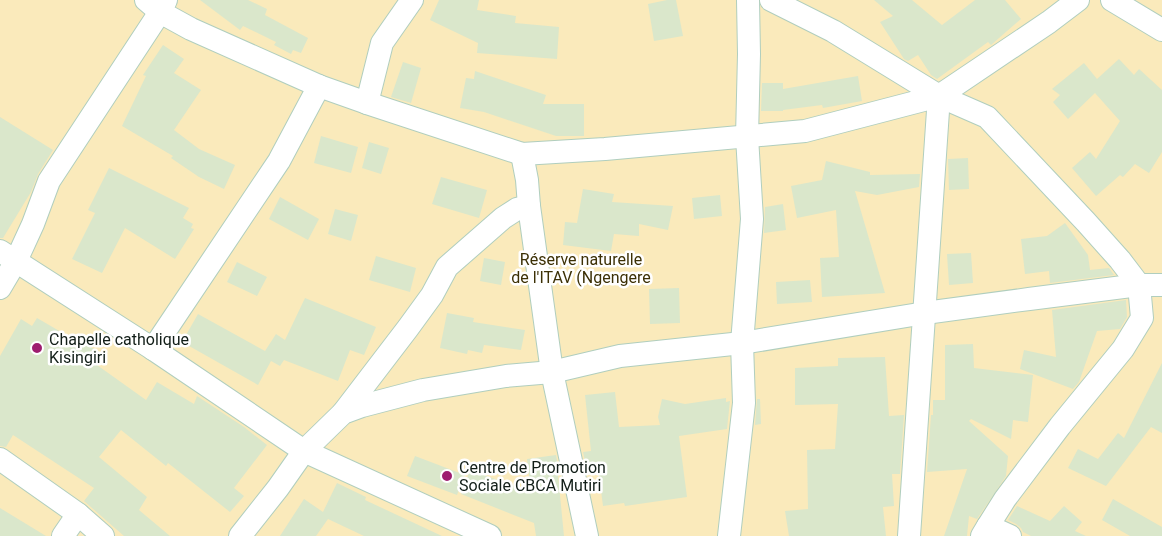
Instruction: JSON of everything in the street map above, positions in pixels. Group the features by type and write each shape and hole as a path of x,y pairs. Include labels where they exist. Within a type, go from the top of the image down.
{"street":[{"path":"367,103 382,44 412,0"},
{"path":"729,536 744,403 742,343 752,219 747,137 750,54 748,0"},
{"path":"771,0 833,31 939,96 987,117 1086,222 1139,285 1142,318 1123,349 1060,426 1005,499 985,531 1010,536"},
{"path":"0,288 8,256 33,224 50,181 157,4 191,29 319,86 522,154 805,131 939,96 1078,0"},
{"path":"1112,0 1162,30"},
{"path":"153,349 279,161 319,86"},
{"path":"909,536 939,96"},
{"path":"522,154 528,180 529,206 552,372 587,536"},
{"path":"240,536 278,488 304,450 343,413 432,295 447,267 503,218 517,209 529,206"},
{"path":"8,256 304,450 490,536"},
{"path":"343,413 423,390 506,376 552,372 620,356 742,343 925,313 1139,285 1162,285"},
{"path":"0,459 78,514 104,536"},
{"path":"63,536 78,514"}],"green space":[{"name":"Réserve naturelle de l'ITAV (Ngengere","path":"0,0 1162,0 1162,536 0,536"}],"building":[{"path":"200,0 248,0 267,9 265,15 308,38 301,53 293,50 291,54 274,45 276,42 243,26 240,30"},
{"path":"439,0 479,0 477,10 516,16 515,23 559,27 557,59 477,53 478,43 430,20"},
{"path":"676,0 683,36 654,41 648,4"},
{"path":"874,0 912,0 942,25 975,0 1005,0 1021,19 991,45 988,42 937,79 931,75 918,55 908,61 904,59 880,22 893,16"},
{"path":"163,45 184,59 174,73 201,90 174,130 199,149 235,165 224,189 199,177 171,158 173,156 122,126 146,76 143,75"},
{"path":"1119,59 1134,75 1139,69 1162,90 1162,152 1149,173 1135,164 1123,177 1120,175 1096,196 1072,168 1090,152 1096,159 1120,121 1095,93 1068,119 1053,102 1060,95 1052,89 1084,63 1097,79"},
{"path":"403,62 421,68 411,103 391,97"},
{"path":"475,71 546,95 543,104 584,104 584,136 556,136 484,112 460,108 466,78 474,79"},
{"path":"858,76 862,101 823,108 822,105 783,111 761,111 762,83 783,83 783,89"},
{"path":"0,117 53,150 3,238 0,238"},
{"path":"321,136 358,147 351,173 314,163"},
{"path":"369,142 389,148 381,174 362,168"},
{"path":"968,158 969,189 949,190 948,159"},
{"path":"826,161 870,172 870,175 920,174 919,187 877,195 855,191 885,293 822,297 820,258 839,257 836,210 797,218 791,186 822,180"},
{"path":"109,168 189,208 183,218 193,224 191,228 194,229 175,259 125,228 102,273 72,259 95,213 88,210"},
{"path":"441,177 487,190 479,218 432,204"},
{"path":"583,189 614,194 612,202 673,206 668,230 639,224 639,236 614,234 611,251 563,245 565,222 577,223"},
{"path":"720,195 722,216 694,219 692,198"},
{"path":"280,197 319,219 308,240 269,219"},
{"path":"783,204 786,230 764,233 765,207"},
{"path":"335,209 358,215 351,241 328,234"},
{"path":"1065,223 1088,255 1090,270 1109,268 1114,275 1050,283 1049,271 1025,274 1021,239 1047,236"},
{"path":"971,253 973,283 949,285 947,254"},
{"path":"376,256 416,268 410,292 369,280"},
{"path":"484,258 505,262 501,285 480,281"},
{"path":"237,262 267,277 257,296 227,282"},
{"path":"810,280 812,302 777,304 776,282"},
{"path":"679,288 680,323 650,324 649,289"},
{"path":"305,298 376,327 364,355 350,350 338,381 284,360 280,366 271,361 258,385 182,342 198,314 265,351 276,334 285,340"},
{"path":"1126,300 1127,317 1120,329 1097,331 1079,382 1073,389 1020,369 1024,350 1056,357 1052,310"},
{"path":"447,313 474,318 473,322 525,330 521,350 484,345 482,353 468,350 467,354 440,348"},
{"path":"37,318 104,355 97,365 146,400 157,382 194,404 197,396 267,445 234,488 244,496 230,512 168,463 166,466 121,430 99,457 147,497 139,510 170,536 124,536 84,501 94,488 13,435 6,447 0,446 0,356 21,319 32,326"},
{"path":"973,344 974,368 1033,375 1028,422 1013,420 1011,439 971,419 969,421 1008,456 1006,476 977,519 969,516 967,536 944,536 967,469 927,472 933,400 945,400 945,345"},
{"path":"885,357 889,416 904,415 900,474 892,474 894,506 883,507 886,536 789,536 785,511 808,509 807,450 835,449 838,404 795,405 795,368 838,366 838,358"},
{"path":"1162,363 1162,433 1151,427 1106,486 1068,468 1078,449 1098,459 1118,433 1124,438"},
{"path":"615,392 619,427 660,425 658,417 662,399 685,404 726,398 726,402 730,401 727,429 679,436 687,497 625,506 624,503 603,506 598,468 587,470 583,452 591,451 585,395"},
{"path":"757,399 760,399 761,424 755,425"},
{"path":"556,455 560,475 558,475 564,536 536,536 534,523 461,494 470,470 531,492 527,459"},
{"path":"415,456 465,475 457,495 407,476"},
{"path":"337,483 366,497 365,500 442,536 364,536 328,519 316,536 280,536 304,499 323,512"},
{"path":"1113,499 1162,527 1162,536 1130,536 1102,520"},
{"path":"1017,506 1050,521 1064,506 1082,522 1075,531 1086,536 1031,536 1008,520"},
{"path":"0,508 46,536 0,536"}],"place":[{"name":"Chapelle catholique Kisingiri","path":"37,348"},
{"name":"Centre de Promotion Sociale CBCA Mutiri","path":"447,476"}]}
